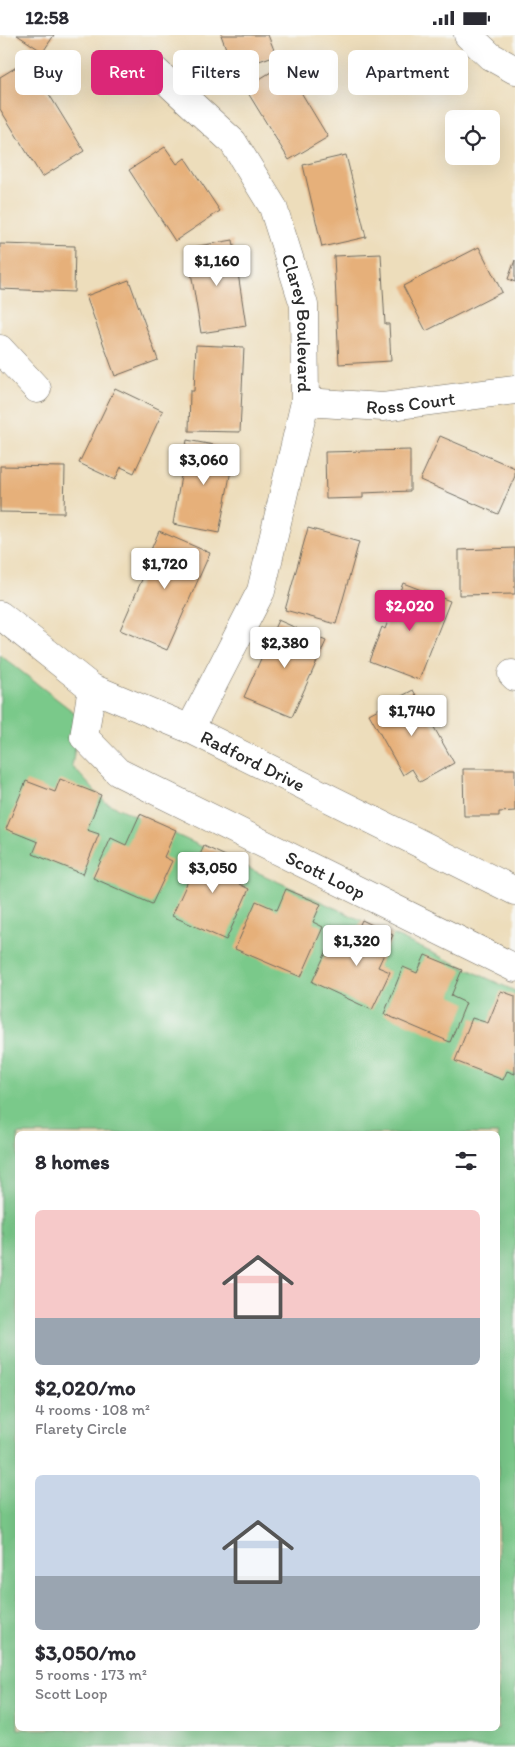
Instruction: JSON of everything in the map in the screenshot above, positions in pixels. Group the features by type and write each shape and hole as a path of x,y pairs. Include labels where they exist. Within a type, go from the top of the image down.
{"street":[{"path":"468,35 490,56 515,70"},
{"name":"Clarey Boulevard","path":"163,77 233,142 273,207 304,305 305,402 261,591 190,729"},
{"path":"0,349 37,389"},
{"name":"Ross Court","path":"305,402 383,407 515,390"},
{"name":"Radford Drive","path":"0,615 92,688 190,729 515,891"},
{"name":"Scott Loop","path":"92,688 84,737 118,772 515,968"}],"green space":[{"path":"0,655 80,717 72,766 105,802 515,991 515,1747 0,1747"}],"building":[{"path":"17,35 54,35 44,50 40,50"},
{"path":"221,35 268,35 274,50 269,50 269,58 259,61 259,50 227,50"},
{"path":"15,68 15,95 50,95 84,151 42,177 0,109 0,77"},
{"path":"269,73 269,95 303,95 328,137 289,160 249,95 259,95 259,79"},
{"path":"165,147 177,164 185,158 220,211 175,241 129,170"},
{"path":"346,155 366,237 322,247 303,165"},
{"path":"233,240 246,326 201,333 187,248"},
{"path":"0,244 75,246 74,292 0,289"},
{"path":"479,247 502,292 426,331 403,286"},
{"path":"381,254 385,324 389,324 391,361 339,364 334,256"},
{"path":"515,260 515,282 508,279"},
{"path":"129,280 158,360 115,376 86,296"},
{"path":"196,345 244,347 240,432 189,431 190,391 194,391"},
{"path":"115,388 163,411 134,473 121,467 115,480 79,463"},
{"path":"440,436 515,468 515,476 498,514 420,480"},
{"path":"187,440 235,449 219,533 173,524"},
{"path":"410,450 410,491 363,493 363,498 326,499 325,452"},
{"path":"0,466 65,467 64,513 0,512"},
{"path":"308,528 359,542 336,624 285,610"},
{"path":"159,531 210,553 167,650 120,630 147,568 144,566"},
{"path":"515,548 515,594 459,595 459,550"},
{"path":"403,583 450,601 419,680 369,661 382,627 385,629"},
{"path":"278,620 326,641 292,717 244,697"},
{"path":"413,690 454,763 420,782 412,769 403,775 369,714"},
{"path":"463,769 515,769 515,811 499,812 499,816 464,816"},
{"path":"60,779 101,795 87,830 99,834 83,874 33,854 38,842 6,829 26,781 55,792"},
{"path":"140,814 176,830 164,857 172,861 152,904 93,878 111,838 126,845"},
{"path":"204,846 247,866 239,884 249,889 226,940 172,916"},
{"path":"286,889 321,904 313,922 323,927 301,977 235,949 256,901 277,910"},
{"path":"362,920 393,935 378,967 390,972 372,1010 312,982 330,944 347,952"},
{"path":"425,955 462,970 451,996 466,1003 450,1042 384,1014 403,967 417,973"},
{"path":"501,991 515,996 515,1074 507,1071 503,1080 455,1061 472,1018 488,1023"}]}
